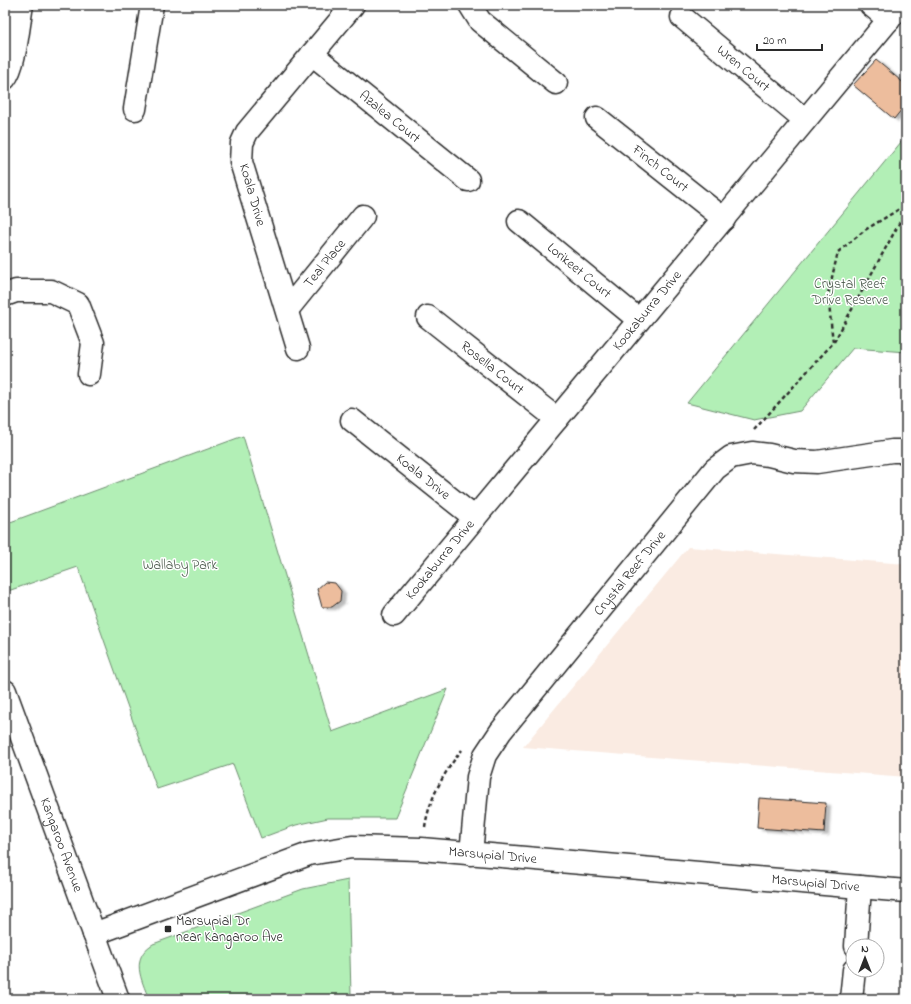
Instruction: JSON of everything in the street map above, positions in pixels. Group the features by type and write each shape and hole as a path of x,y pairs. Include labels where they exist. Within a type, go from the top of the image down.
{"street":[{"path":"5,78 9,74 22,5"},
{"path":"135,109 152,5"},
{"name":"Koala Drive","path":"298,348 241,155 242,143 246,132 353,5"},
{"path":"470,5 480,21 556,83"},
{"path":"871,5 895,12"},
{"name":"Kookaburra Drive","path":"394,615 895,12"},
{"name":"Wren Court","path":"682,17 805,120"},
{"name":"Azalea Court","path":"312,54 468,180"},
{"name":"Finch Court","path":"597,118 724,219"},
{"name":"Teal Place","path":"287,310 363,216"},
{"name":"Lorikeet Court","path":"519,221 639,320"},
{"path":"5,295 16,291 51,291 78,304 92,342 89,374"},
{"name":"Rosella Court","path":"428,317 557,419"},
{"name":"Koala Drive","path":"352,420 474,518"},
{"name":"Crystal Reef Drive","path":"471,854 478,776 485,754 501,731 715,469 731,457 752,453 769,455 794,462 817,462 892,451 906,451"},
{"name":"Kangaroo Avenue","path":"5,691 118,999"},
{"name":"Marsupial Drive","path":"94,934 309,854 331,849 375,846 906,891"},
{"path":"857,938 860,887"},
{"path":"851,999 853,978"}],"path":[{"path":"834,343 906,211"}],"shaded area":[{"path":"688,547 906,564 906,777 523,747"}],"green space":[{"name":"Crystal Reef Drive Reserve","path":"906,136 906,352 853,348 800,411 754,420 687,403"},
{"name":"Wallaby Park","path":"243,436 332,732 448,689 395,818 328,818 296,825 261,838 233,764 157,789 78,567 5,592 5,524"},
{"path":"348,880 351,995 341,999 149,999 139,969 142,956 153,944 303,889"}],"building":[{"path":"876,60 906,85 906,104 894,119 853,85"},
{"path":"325,582 335,583 341,591 340,601 332,607 322,607 317,589"},
{"path":"759,798 826,803 824,833 757,828"}],"place":[{"name":"Marsupial Dr near Kangaroo Ave","path":"168,929"}]}
